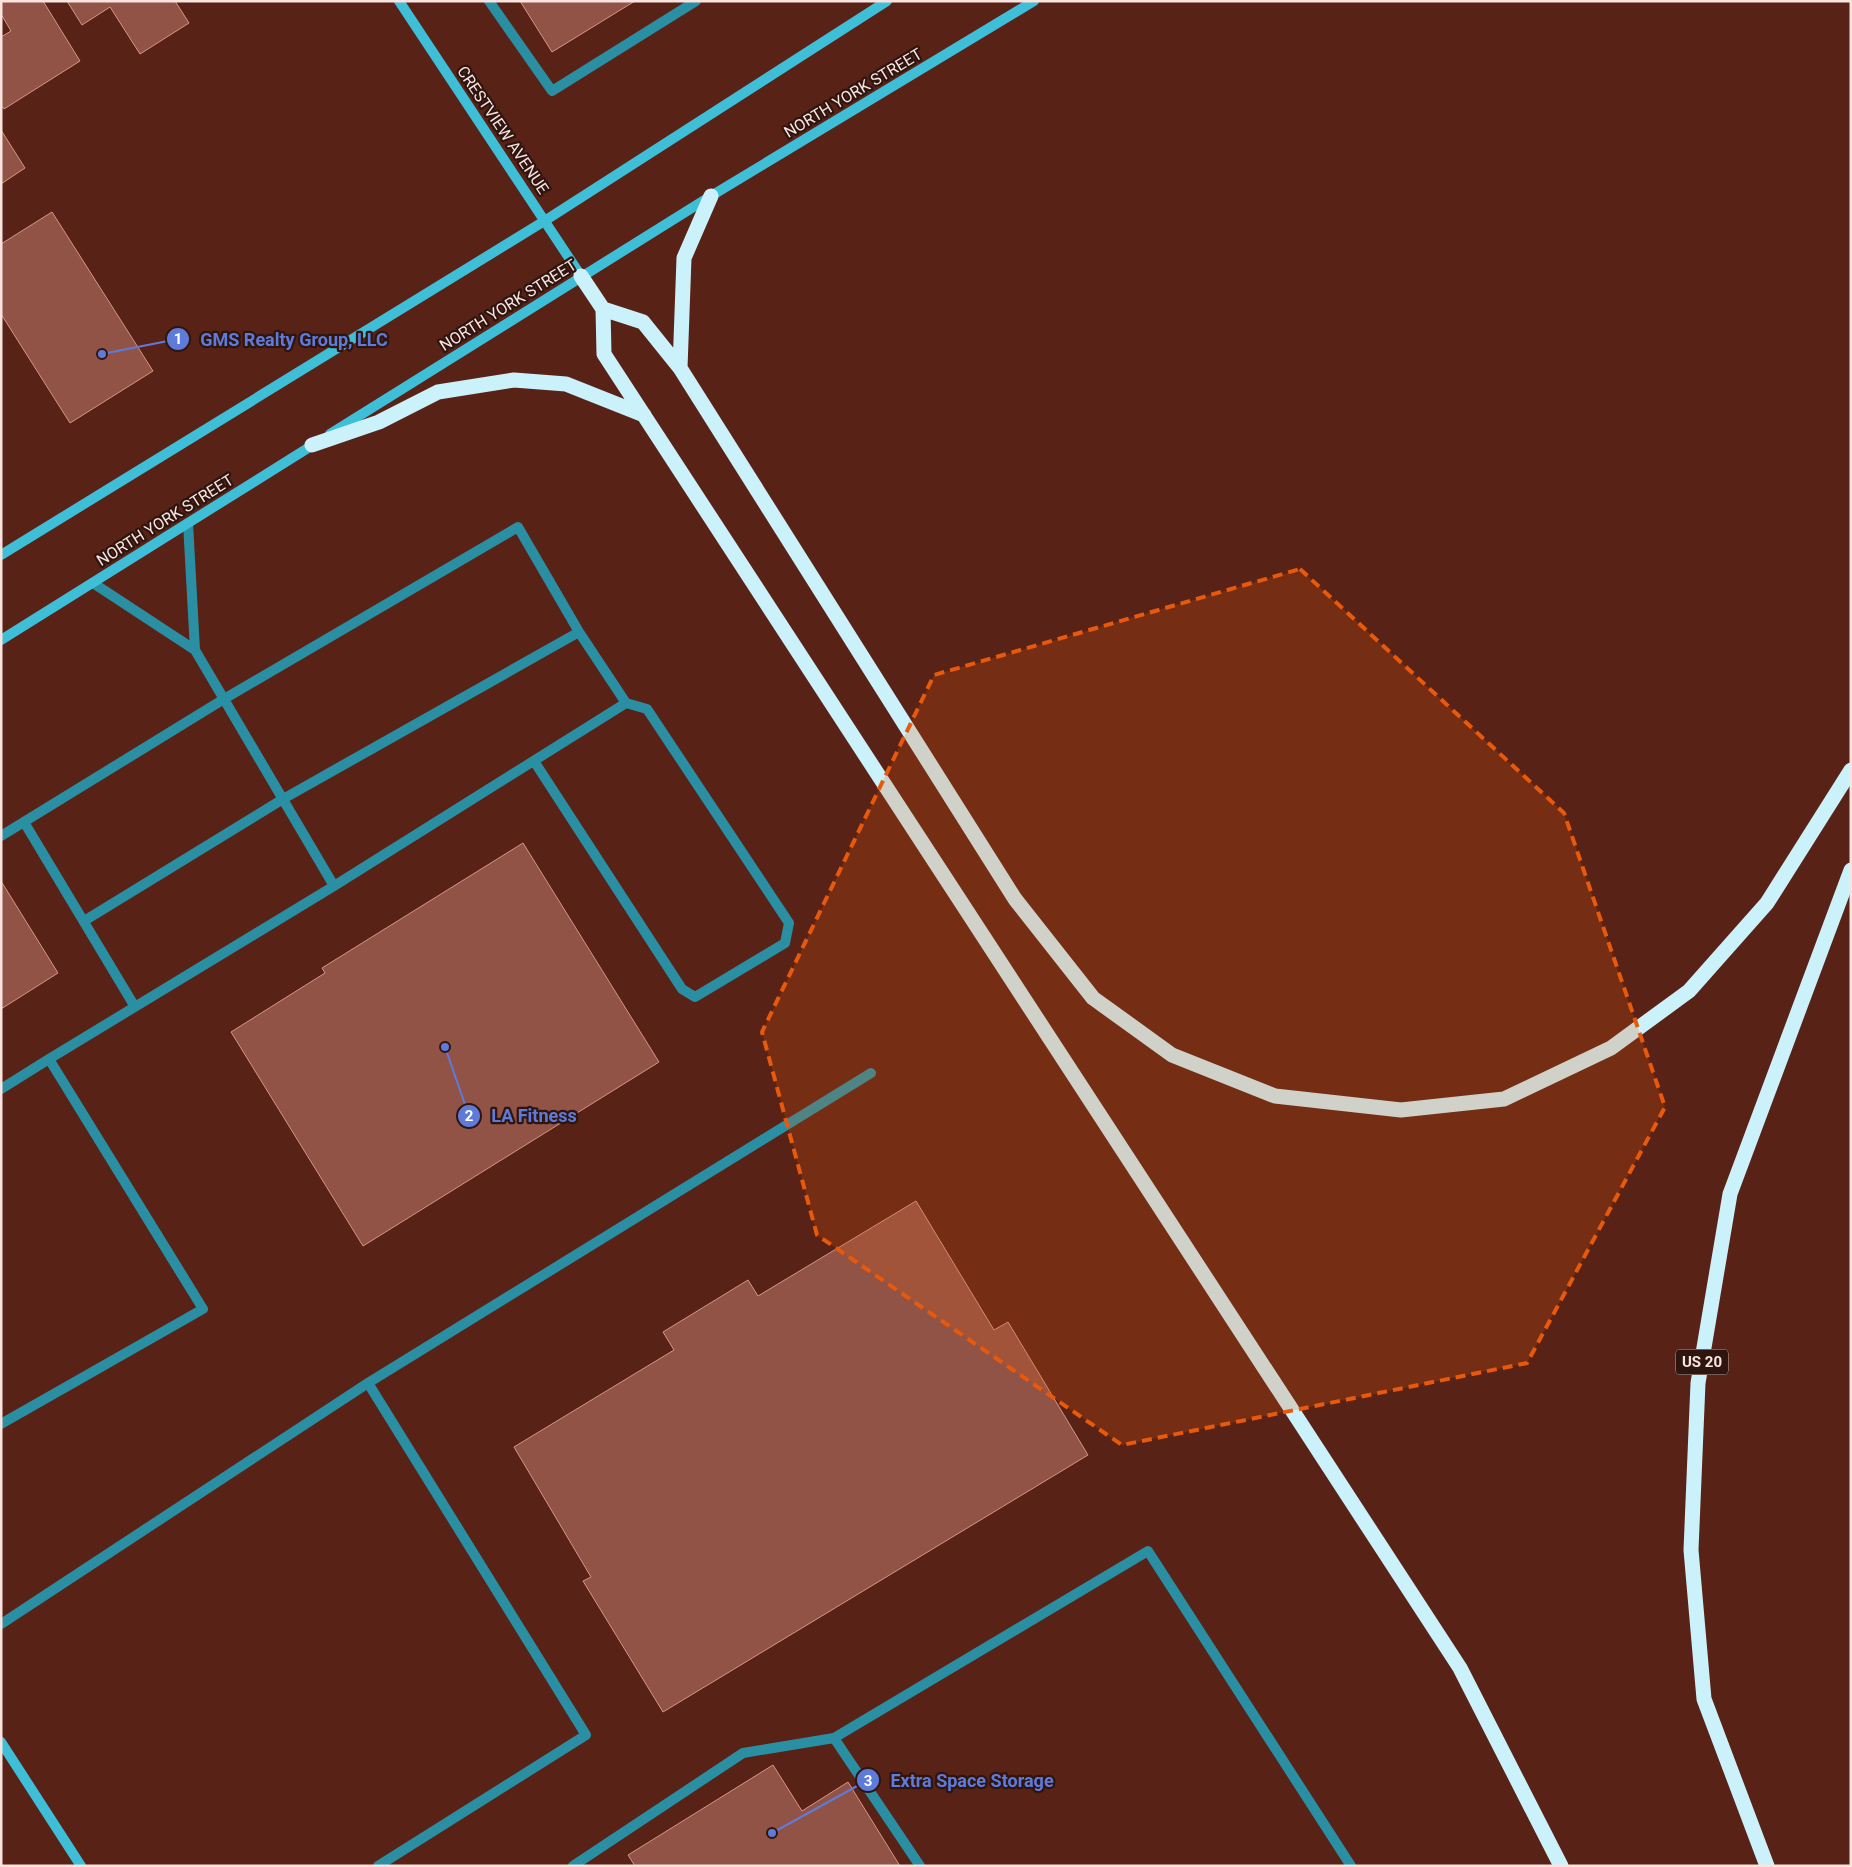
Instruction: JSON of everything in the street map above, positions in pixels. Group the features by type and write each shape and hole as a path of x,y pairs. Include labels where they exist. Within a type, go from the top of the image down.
{"highway":[{"path":"680,368 684,258 711,196"},
{"path":"581,276 603,310 604,354 1460,1668 1561,1866"},
{"path":"603,310 643,322 680,368 1015,899 1093,998 1172,1055 1275,1096 1401,1110 1504,1099 1611,1048 1689,991 1767,904 1851,770"},
{"path":"312,445 379,422 438,392 514,380 566,384 644,415"},
{"name":"US 20","path":"1767,1866 1704,1699 1691,1550 1698,1383 1730,1194 1851,870"}],"main road":[{"name":"CRESTVIEW AVENUE","path":"399,1 505,163 546,220 581,276"},
{"path":"1,555 546,220 887,1"},
{"name":"NORTH YORK STREET","path":"1,640 581,276 1034,1"},
{"path":"1,1742 81,1866"}],"lane":[{"path":"489,1 552,92 696,1"},
{"path":"188,523 195,650"},
{"path":"1,836 224,699 518,527 579,632 626,703 647,710 790,923 785,943 695,996 682,990 534,761"},
{"path":"93,583 195,650 334,886"},
{"path":"84,921 283,799 579,632"},
{"path":"1,1089 334,886 626,703"},
{"path":"24,822 135,1007"},
{"path":"1,1424 202,1309 50,1059"},
{"path":"1,1624 368,1383 871,1072"},
{"path":"368,1383 586,1735 378,1866"},
{"path":"573,1866 743,1753 834,1738 1148,1551 1351,1866"},
{"path":"834,1738 920,1866"}],"highlighted area":[{"path":"1300,569 1564,813 1665,1107 1527,1363 1122,1445 817,1235 762,1032 934,675"}],"building":[{"path":"1,1 43,1 80,61 4,109 1,105 1,37 11,31 1,14"},
{"path":"67,1 175,1 189,23 140,54 110,7 82,25"},
{"path":"520,1 635,1 552,52"},
{"path":"1,130 25,168 1,184"},
{"path":"52,212 153,371 70,423 1,314 1,244"},
{"path":"523,843 659,1062 363,1246 231,1032 325,973 322,968"},
{"path":"1,881 58,973 1,1009"},
{"path":"916,1201 994,1330 1008,1322 1088,1455 663,1712 583,1581 591,1577 514,1447 674,1350 663,1332 748,1280 758,1296"},
{"path":"773,1765 802,1811 848,1782 900,1866 635,1866 628,1855"}],"place":[{"name":"GMS Realty Group, LLC","path":"102,354"},
{"name":"LA Fitness","path":"445,1047"},
{"name":"Extra Space Storage","path":"772,1833"}]}
